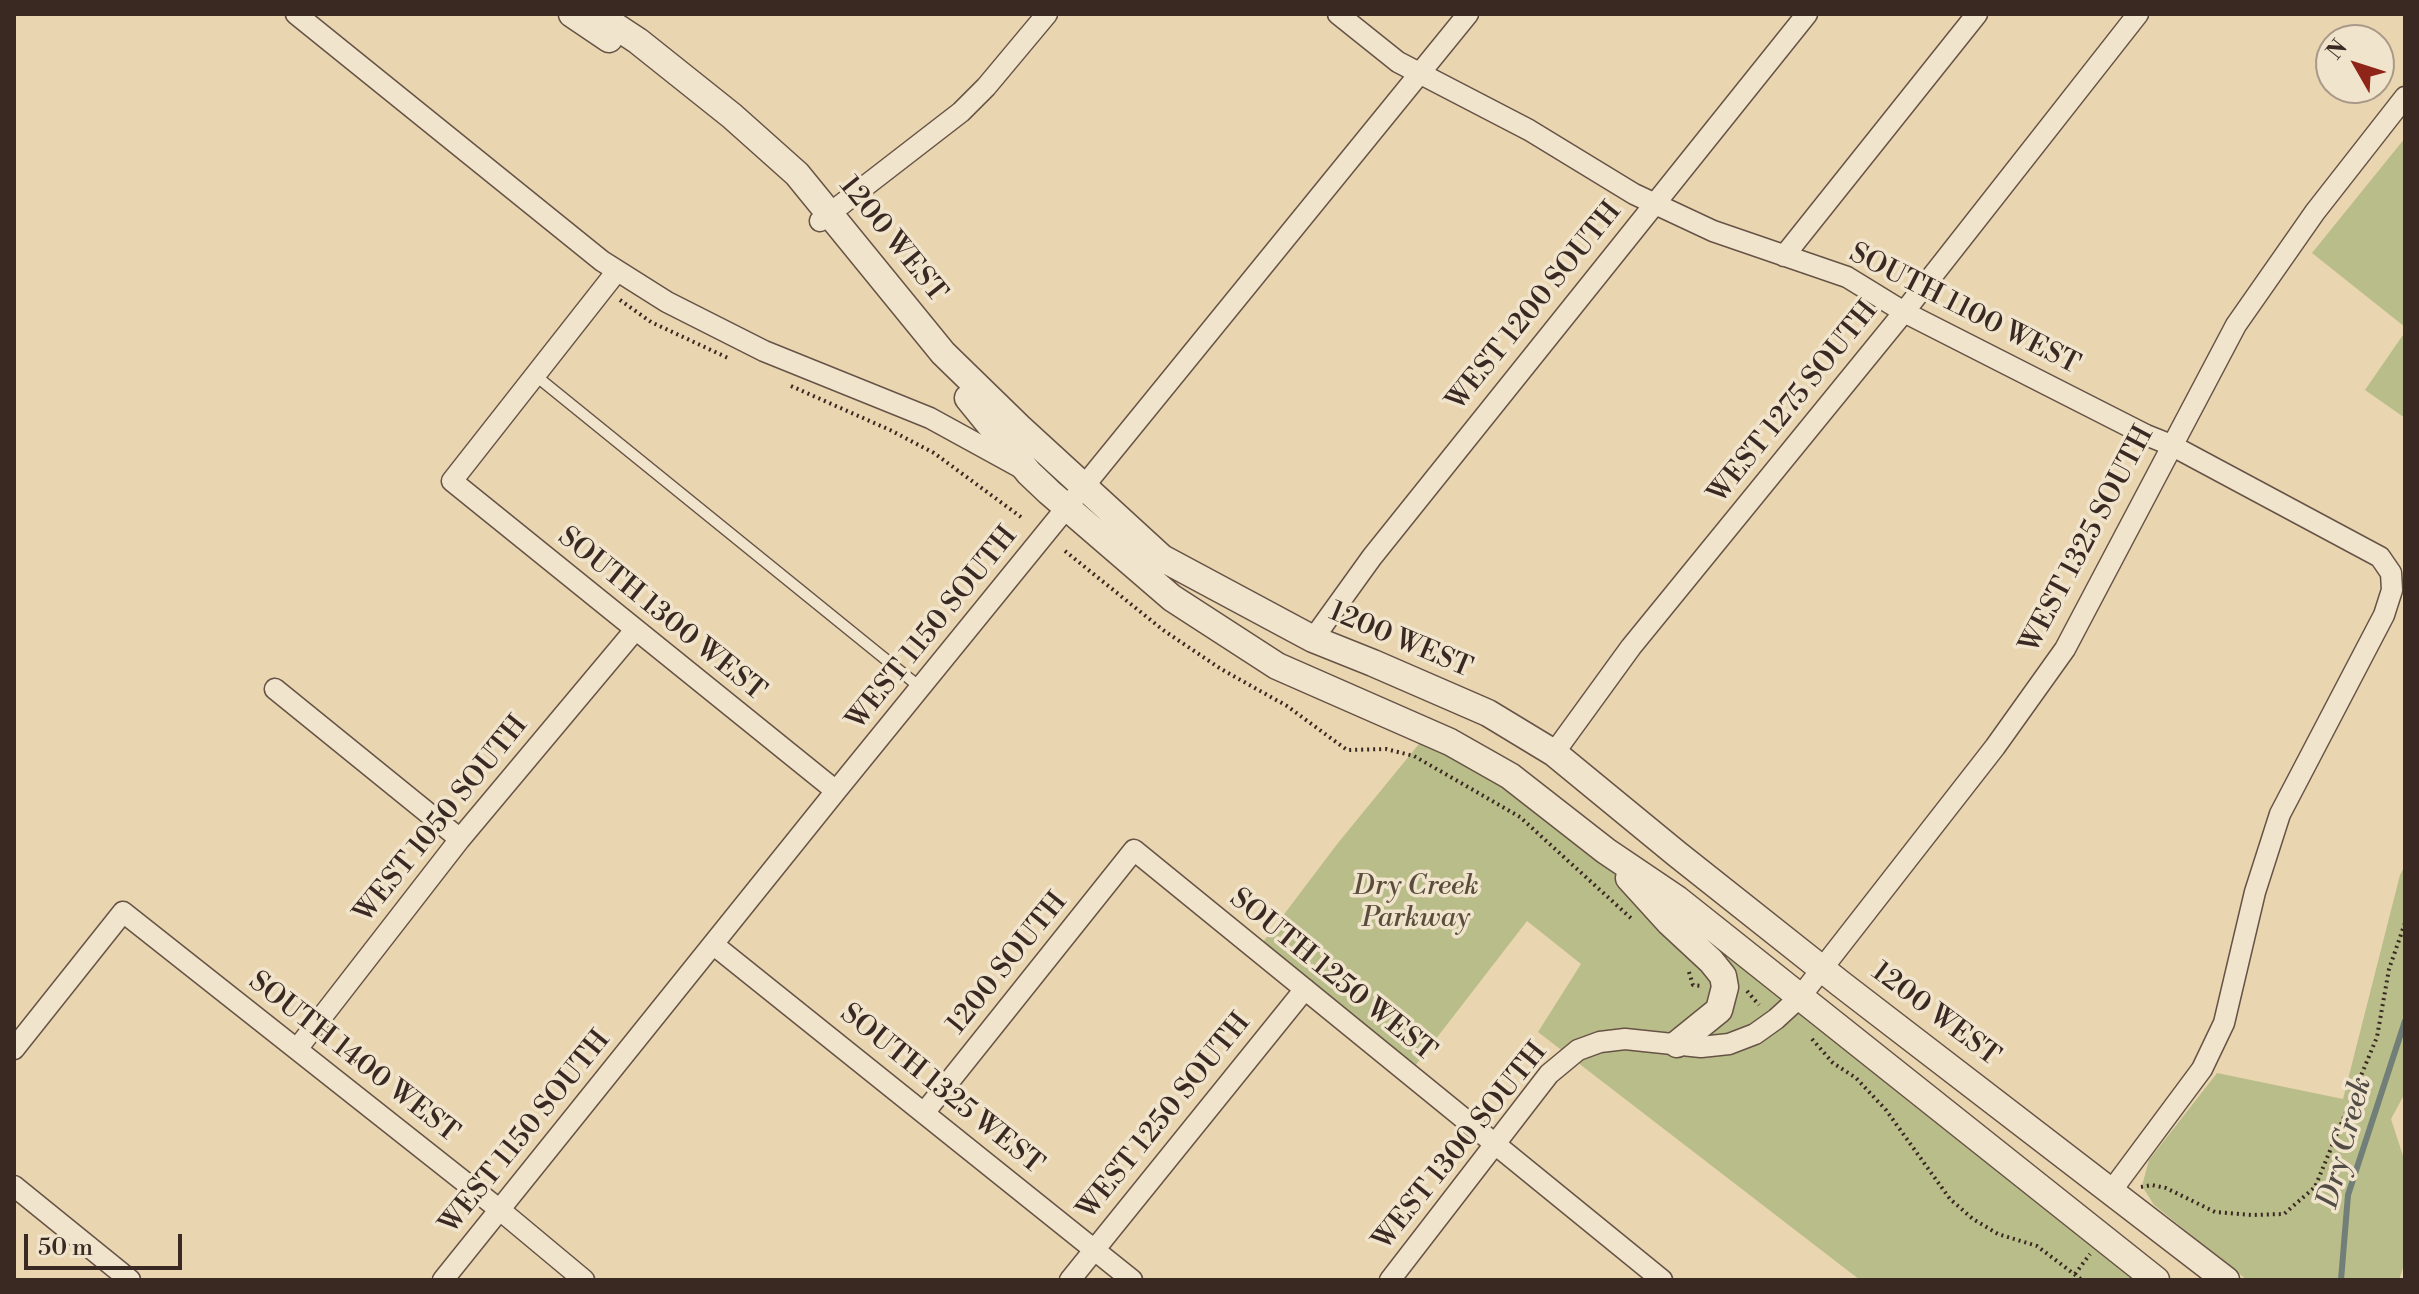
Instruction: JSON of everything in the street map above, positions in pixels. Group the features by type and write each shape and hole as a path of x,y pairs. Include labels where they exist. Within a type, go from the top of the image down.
{"street":[{"path":"296,14 617,271 725,333 930,418 1029,473"},
{"name":"1200 WEST","path":"572,14 657,72 825,217 943,353 1162,558 1313,639 1488,713 1554,753 1822,969 2226,1280"},
{"name":"1200 WEST","path":"597,14 638,41 732,116 797,174 908,332 1029,473 1172,598 1277,666 1450,742 1510,776 1606,851 1677,899 2156,1280"},
{"path":"825,217 961,112 1047,14"},
{"name":"SOUTH 1100 WEST","path":"1338,14 1398,62 1529,130 1653,203 1713,231 1847,277 1904,312 2171,445 2380,557 2391,573 2392,590 2384,615 2280,814 2255,892 2224,1023 2202,1069 2112,1190"},
{"name":"WEST 1150 SOUTH","path":"443,1280 1468,14"},
{"name":"WEST 1200 SOUTH","path":"1313,639 1372,557 1807,14"},
{"path":"1784,256 1977,14"},
{"name":"WEST 1275 SOUTH","path":"1554,753 1631,647 1904,312 2138,14"},
{"name":"WEST 1325 SOUTH","path":"1800,997 1995,747 2065,649 2236,325 2315,212 2405,97"},
{"path":"536,376 617,271"},
{"name":"SOUTH 1300 WEST","path":"536,376 452,481 836,791"},
{"name":"WEST 1050 SOUTH","path":"297,1049 460,839 635,630"},
{"path":"275,689 460,839"},
{"name":"SOUTH 1250 WEST","path":"1134,850 1662,1280"},
{"name":"1200 SOUTH","path":"924,1113 1134,850"},
{"path":"1606,851 1655,907 1723,976 1725,987 1719,1010 1677,1044"},
{"name":"SOUTH 1400 WEST","path":"14,1049 123,912 584,1280"},
{"name":"SOUTH 1325 WEST","path":"714,945 1132,1280"},
{"name":"WEST 1250 SOUTH","path":"1070,1280 1305,989"},
{"name":"WEST 1300 SOUTH","path":"1390,1280 1549,1074 1578,1050 1600,1042 1625,1039 1701,1047 1729,1044 1755,1034 1800,997"},
{"path":"14,1186 130,1280"}],"lane":[{"path":"536,376 921,688"}],"path":[{"path":"624,303 651,322 731,360"},
{"path":"789,385 934,453 1021,517"},
{"path":"1065,551 1163,630 1221,669 1287,706 1347,750 1386,749 1414,756 1520,817 1644,929"},
{"path":"2140,1188 2152,1185 2166,1188 2215,1212 2251,1215 2284,1214 2315,1187 2377,1037 2389,969 2405,923"},
{"path":"1683,964 1693,985 1736,987 1749,992 1776,1019"},
{"path":"1808,1033 1833,1063 1856,1078 1886,1110 1950,1199 1973,1219 1998,1234 2037,1246 2082,1280"},
{"path":"2075,1274 2091,1253"}],"green space":[{"path":"2405,138 2405,327 2312,253"},
{"path":"2405,332 2405,418 2365,390"},
{"name":"Dry Creek Parkway","path":"1428,733 1713,927 2149,1280 1860,1280 1538,1032 1581,964 1527,921 1408,1075 1257,950 1338,843"},
{"path":"2405,865 2405,1093 2391,1119 2405,1162 2405,1262 2399,1280 2247,1280 2154,1205 2142,1186 2149,1160 2217,1073 2343,1099"}],"waterway":[{"name":"Dry Creek","path":"2341,1280 2348,1195 2405,1021"}]}
